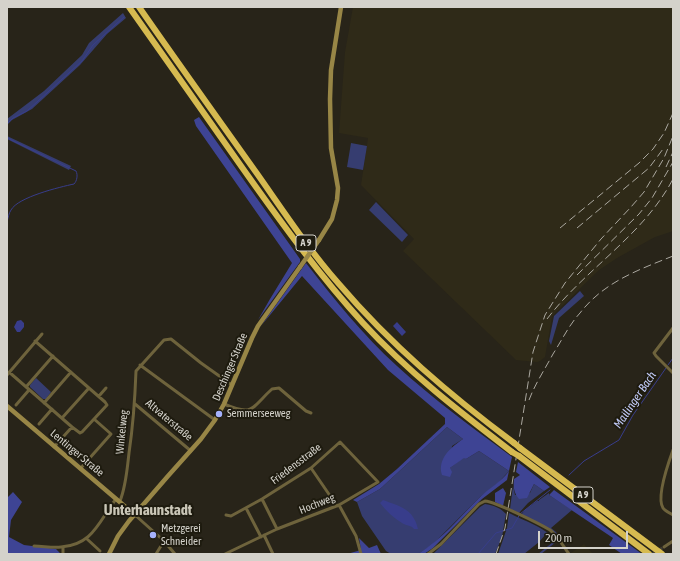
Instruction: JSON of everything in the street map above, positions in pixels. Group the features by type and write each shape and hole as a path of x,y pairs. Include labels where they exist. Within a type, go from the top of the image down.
{"highway":[{"name":"A 9","path":"129,7 300,248 364,324 424,382 512,452 650,554"},
{"name":"A 9","path":"138,7 306,244 338,284 370,319 403,352 445,390 662,554"}],"street":[{"name":"Deschinger Straße","path":"109,554 118,536 216,420 258,326 320,240 332,219 337,200 338,188 332,148 330,99 331,70 341,7"},
{"path":"673,328 654,353 673,373"},
{"path":"35,341 99,396 107,405 82,432 80,433 72,427 30,390 8,374 35,341 42,334"},
{"path":"216,420 140,365 164,340 171,339 201,363 232,384"},
{"path":"26,387 53,356"},
{"name":"Winkelweg","path":"87,539 118,500 126,482 135,404 136,371 140,365"},
{"path":"44,403 71,372"},
{"path":"62,418 89,388"},
{"path":"99,396 106,388"},
{"path":"224,404 237,410 246,410 256,406 272,389 279,388 306,411 311,413"},
{"path":"16,405 30,390"},
{"name":"Altvaterstraße","path":"135,404 191,451"},
{"name":"Lentinger Straße","path":"7,406 135,515"},
{"path":"39,424 52,409"},
{"path":"80,469 111,434 94,419"},
{"path":"54,447 72,427"},
{"name":"Friedensstraße","path":"226,515 231,516 246,508 311,468 340,442 378,482"},
{"path":"673,450 666,471 661,501 664,509 673,515"},
{"path":"311,468 338,506 356,536 361,554"},
{"name":"Hochweg","path":"224,554 277,529 338,506 378,482"},
{"path":"262,499 277,529"},
{"path":"428,554 441,544 479,504 485,501 515,513 550,530 569,554"},
{"path":"246,508 273,554"},
{"path":"135,515 164,541 175,554"},
{"path":"34,546 63,547 76,545 87,539 100,551"},
{"path":"156,554 164,541"},
{"path":"664,547 673,541"},
{"path":"63,547 63,554"}],"shaded area":[{"path":"353,7 673,7 673,231 655,237 617,258 599,270 556,312 552,317 545,357 540,361 516,360 403,251 414,239 361,185 368,138 339,133 345,52"},
{"path":"123,13 126,18 107,34 80,65 32,109 12,120 7,125 7,119 44,91 82,55 89,43"},
{"path":"199,117 300,259 300,262 258,320 292,263 196,126 194,120"},
{"path":"7,136 71,166 69,170 7,139"},
{"path":"351,143 367,146 363,170 347,167"},
{"path":"376,202 408,235 402,242 369,210"},
{"path":"306,263 338,303 384,354 439,402 512,457 509,471 479,451 466,459 464,458 450,468 452,472 450,477 442,475 441,464 443,459 454,446 463,439 447,427 380,489 357,502 353,500 379,484 397,469 445,424 445,418 388,370 302,276 261,326"},
{"path":"580,291 584,296 559,318 551,345 549,341 554,316"},
{"path":"21,320 24,323 24,327 20,332 17,332 14,327 17,321"},
{"path":"397,322 406,332 402,336 393,326"},
{"path":"36,378 51,392 46,399 43,399 30,387"},
{"path":"447,427 463,439 452,446 450,468 464,457 466,459 479,451 509,471 498,483 480,497 432,545 418,554 391,554 386,551 362,516 357,502 380,489"},
{"path":"518,462 550,487 544,491 534,484 527,498 519,499 515,492 514,485 514,479 520,475 516,472"},
{"path":"509,471 507,480 482,499 433,548 424,554 418,554 443,535 479,498"},
{"path":"534,484 544,491 528,503 519,513 510,509 513,486 515,495 530,493"},
{"path":"503,488 506,493 503,506 495,502 495,493"},
{"path":"554,490 642,554 622,554 609,545 613,538 549,495"},
{"path":"13,492 22,502 11,520 9,537 24,545 56,549 61,554 7,554 7,498"},
{"path":"549,493 549,495 572,510 551,528 556,532 561,540 553,532 521,515 525,510"},
{"path":"383,500 405,509 413,517 418,529 414,529 393,517 380,503"},
{"path":"485,504 497,507 506,514 502,537 495,554 433,554 480,507"},
{"path":"509,513 542,529 553,537 556,542 541,554 538,554 553,542 546,534 539,542 524,554 498,554 507,528"},
{"path":"359,538 369,548 377,545 381,554 347,554 361,550"},
{"path":"584,544 593,554 571,553"}],"waterway":[{"path":"7,124 13,118 27,111 70,72 82,61 93,45 124,17"},
{"path":"7,138 76,171 77,176 74,184 40,193 15,205 9,214 7,222"},
{"name":"Mailinger Bach","path":"668,365 673,358"},
{"name":"Mailinger Bach","path":"569,475 584,461 619,440 633,415 666,368"},
{"name":"Mailinger Bach","path":"478,554 496,533 512,528 520,514 550,490"}],"tunnel":[{"path":"652,554 664,547"}],"railway":[{"path":"560,228 639,163 653,149 664,133 673,113"},
{"path":"496,554 505,528 533,352 545,315 565,283 601,239 644,192 664,158 673,136"},
{"path":"577,228 649,168 663,149"},
{"path":"666,167 673,152"},
{"path":"577,275 639,214 652,198 673,162"},
{"path":"547,319 578,284 646,218 661,199 673,179"},
{"path":"529,400 553,354 576,318 589,302 622,278 673,256"}],"place":[{"name":"Semmerseeweg","path":"219,414"},
{"name":"Metzgerei Schneider","path":"153,535"}],"district":[{"name":"Unterhaunstadt","path":"148,510"}]}
